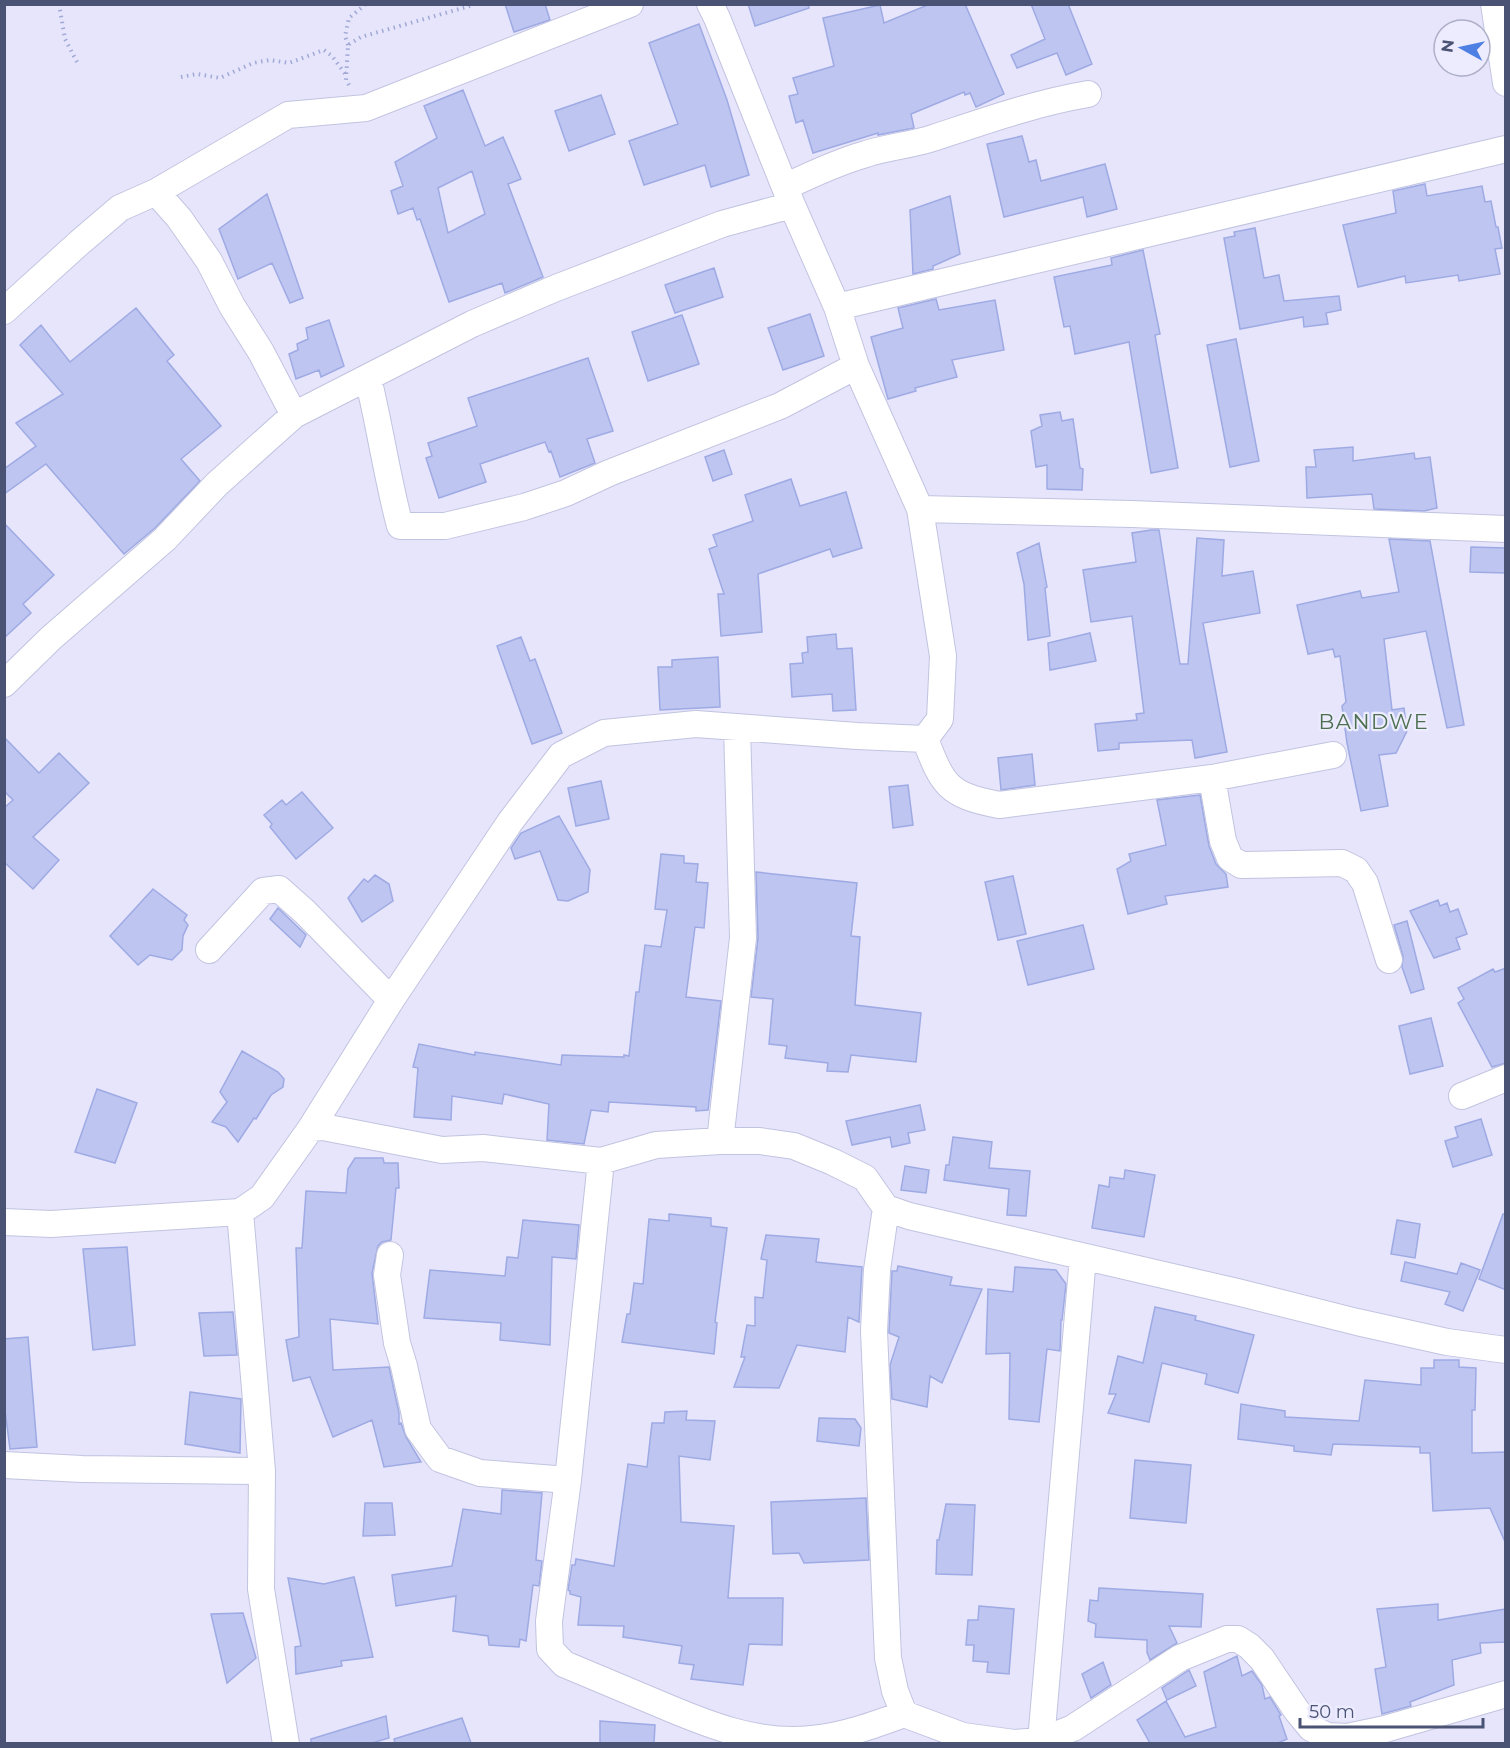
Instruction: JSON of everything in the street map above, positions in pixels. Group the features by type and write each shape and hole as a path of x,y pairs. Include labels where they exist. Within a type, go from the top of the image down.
{"street":[{"path":"4,311 120,208 156,192 288,115 366,108 630,4"},
{"path":"710,4 837,307 856,366 920,509 943,656 940,718 925,739"},
{"path":"1494,4 1502,37 1506,83"},
{"path":"4,684 51,638 165,539 217,484 294,415 472,324 556,288 789,196 825,168 868,153 931,139 971,124 1056,99 1088,94"},
{"path":"837,307 1506,148"},
{"path":"156,192 179,218 209,261 294,415"},
{"path":"368,378 400,526 445,526 524,507 566,493 609,473 780,406 856,366"},
{"path":"920,509 1155,515 1506,529"},
{"path":"4,1222 51,1224 240,1212 262,1197 311,1128 391,1000 510,822 561,755 604,734 696,724 925,739"},
{"path":"720,1141 743,938 737,727"},
{"path":"925,739 939,775 955,791 976,801 999,805 1212,778 1333,755"},
{"path":"1212,778 1223,841 1230,858 1240,865 1342,862 1356,870 1365,884 1389,960"},
{"path":"209,950 263,891 279,889 305,912 391,1000"},
{"path":"1462,1096 1506,1078"},
{"path":"311,1128 323,1127 442,1150 483,1148 601,1161 656,1145 760,1141 794,1146 864,1178 886,1208 909,1216 1447,1342 1506,1350"},
{"path":"601,1161 568,1480 549,1621 550,1649 564,1664 696,1732 732,1732 772,1740 811,1739 864,1729 904,1714 963,1740 1014,1743 1041,1741 1074,1728 1180,1658 1227,1639 1238,1639 1249,1646 1262,1659 1311,1728 1327,1736 1347,1737 1385,1729 1506,1694"},
{"path":"886,1208 877,1270 874,1331 876,1395 888,1658 895,1691 904,1714"},
{"path":"240,1212 262,1471 261,1589 286,1743"},
{"path":"390,1255 387,1275 397,1343 418,1429 440,1459 480,1473 568,1480"},
{"path":"1041,1741 1083,1257"},
{"path":"4,1465 82,1469 262,1471"}],"path":[{"path":"59,4 65,39 77,62"},
{"path":"366,4 349,18 345,36 348,45 346,80 357,96 376,104"},
{"path":"348,45 361,37 470,6"},
{"path":"182,77 197,75 220,78 253,63 270,60 289,63 324,50 332,56 346,76"}],"building":[{"path":"505,4 545,4 550,20 514,32"},
{"path":"748,4 808,4 809,8 755,26"},
{"path":"930,4 965,4 1004,94 976,107 970,93 965,95 964,92 911,114 914,128 878,135 878,133 813,153 803,120 796,123 789,96 798,94 793,78 834,66 823,18 880,5 884,23"},
{"path":"1031,4 1068,4 1092,64 1066,75 1057,53 1017,68 1011,55 1045,39"},
{"path":"699,24 727,100 749,175 711,187 705,165 644,185 629,141 678,124 649,43"},
{"path":"463,90 485,146 503,137 521,179 508,184 543,277 505,293 502,283 449,302 420,219 417,220 413,208 398,214 391,191 403,186 395,162 437,138 424,106","holes":["472,171 485,214 448,233 438,188"]},
{"path":"601,95 615,134 569,151 555,111"},
{"path":"1022,136 1029,162 1036,160 1041,181 1105,164 1117,209 1087,217 1083,197 1004,217 987,144"},
{"path":"1425,184 1427,196 1482,186 1485,202 1491,201 1496,227 1498,227 1502,248 1495,249 1500,274 1459,281 1458,275 1406,283 1405,276 1358,287 1343,225 1396,213 1393,191"},
{"path":"267,194 303,298 290,303 272,263 238,279 219,229"},
{"path":"950,196 960,254 933,266 933,269 913,274 910,210"},
{"path":"1255,228 1264,278 1279,275 1284,301 1339,296 1341,310 1326,313 1328,324 1304,327 1303,317 1240,329 1224,238 1235,236 1234,232"},
{"path":"1143,250 1160,334 1155,335 1178,468 1151,473 1129,342 1075,354 1070,326 1064,327 1054,277 1112,265 1111,258"},
{"path":"714,268 723,297 675,313 665,285"},
{"path":"936,299 939,310 995,300 1004,350 952,360 957,377 915,388 916,391 888,399 871,337 903,328 898,308"},
{"path":"136,308 174,355 167,361 221,426 181,459 200,481 155,528 124,554 46,464 4,494 4,469 36,446 16,423 63,394 20,345 41,325 70,362"},
{"path":"810,314 824,356 783,370 768,328"},
{"path":"682,315 699,364 648,381 632,332"},
{"path":"329,320 344,366 321,377 319,370 296,379 289,354 298,350 297,344 308,339 306,328"},
{"path":"1236,339 1259,461 1230,467 1207,345"},
{"path":"588,358 613,431 587,439 595,463 560,477 551,451 549,452 545,442 480,464 486,482 439,498 426,458 432,456 428,443 477,426 468,398"},
{"path":"1060,412 1062,421 1073,419 1080,468 1083,469 1082,490 1047,489 1047,465 1036,467 1031,431 1042,426 1040,415"},
{"path":"1353,447 1353,461 1414,453 1415,459 1430,457 1437,508 1424,511 1374,509 1372,494 1307,498 1306,467 1316,467 1314,450"},
{"path":"724,450 732,474 713,481 705,457"},
{"path":"791,479 800,506 846,492 862,548 833,557 830,549 758,574 762,632 721,636 718,594 724,594 709,549 717,546 713,535 753,521 745,495"},
{"path":"4,523 54,575 23,604 31,613 4,638"},
{"path":"1159,530 1180,664 1188,664 1197,538 1224,540 1222,576 1253,571 1260,613 1203,623 1227,752 1195,758 1192,740 1119,743 1119,749 1098,751 1095,724 1137,720 1136,714 1144,713 1132,616 1091,622 1083,570 1136,562 1132,533"},
{"path":"1389,539 1430,541 1464,725 1447,728 1426,631 1384,639 1392,710 1404,708 1407,731 1396,753 1379,755 1388,806 1361,811 1347,743 1342,706 1346,702 1340,656 1335,657 1333,649 1308,654 1297,605 1360,591 1362,598 1399,592"},
{"path":"1039,543 1047,587 1045,588 1050,636 1028,640 1024,584 1017,553"},
{"path":"1471,547 1506,548 1506,573 1470,572"},
{"path":"1090,633 1096,661 1050,670 1048,643"},
{"path":"836,634 837,649 852,648 856,710 833,711 832,694 792,697 790,664 803,663 802,653 808,652 807,637"},
{"path":"521,637 530,661 535,659 562,733 532,744 497,646"},
{"path":"718,657 720,707 660,710 658,667 672,667 672,660"},
{"path":"4,737 39,773 59,753 89,783 33,837 59,860 33,889 4,862 4,808 13,800 4,791"},
{"path":"1032,754 1035,785 1001,790 998,758"},
{"path":"601,781 609,819 576,826 568,788"},
{"path":"908,785 913,825 893,828 889,787"},
{"path":"302,792 333,828 296,859 270,827 272,824 264,815 282,800 286,805"},
{"path":"1200,795 1209,846 1216,864 1226,874 1228,887 1165,896 1167,904 1128,914 1117,869 1131,861 1129,854 1166,845 1157,800"},
{"path":"559,816 590,870 588,892 568,901 558,900 540,851 515,859 511,848 521,833"},
{"path":"661,854 684,856 684,863 698,864 696,882 708,883 704,928 695,927 686,997 721,1001 708,1110 696,1111 696,1107 609,1102 608,1112 591,1110 584,1144 547,1140 549,1104 504,1094 502,1104 452,1096 451,1120 414,1117 418,1068 413,1067 419,1044 475,1055 475,1052 561,1065 562,1055 629,1056 636,992 639,992 645,945 661,947 667,910 655,909"},
{"path":"756,872 857,883 851,936 860,937 855,1005 921,1013 916,1062 851,1055 848,1072 827,1071 828,1063 785,1058 787,1046 769,1044 773,999 751,997 758,938"},
{"path":"375,875 389,884 393,901 362,922 348,898 364,879 368,882"},
{"path":"1013,876 1026,934 998,940 985,882"},
{"path":"153,889 187,915 184,920 188,925 183,936 182,950 172,960 150,955 138,965 110,936"},
{"path":"1438,900 1440,906 1447,903 1450,912 1458,909 1467,934 1456,938 1460,949 1434,958 1410,911"},
{"path":"278,908 306,935 300,947 270,919"},
{"path":"1407,921 1424,989 1411,993 1402,967 1403,956 1394,925"},
{"path":"1083,925 1094,969 1028,985 1017,941"},
{"path":"1506,968 1506,1063 1492,1067 1458,1003 1464,999 1458,988 1493,969 1495,972"},
{"path":"1431,1018 1443,1066 1410,1074 1399,1026"},
{"path":"242,1051 278,1072 284,1079 283,1087 271,1095 238,1142 226,1127 212,1122 227,1102 220,1092"},
{"path":"97,1089 137,1103 115,1163 75,1152"},
{"path":"920,1105 925,1130 908,1133 910,1143 892,1147 890,1137 852,1145 846,1121"},
{"path":"1481,1119 1492,1155 1453,1167 1445,1141 1458,1137 1455,1127"},
{"path":"953,1137 992,1142 989,1168 1030,1171 1026,1216 1007,1215 1009,1189 944,1180 946,1165 949,1165"},
{"path":"355,1158 383,1158 384,1163 398,1163 399,1188 396,1188 391,1240 382,1242 378,1246 372,1273 378,1324 330,1319 333,1370 389,1367 399,1413 399,1424 401,1423 406,1437 421,1462 384,1467 372,1420 333,1437 310,1377 293,1381 286,1340 299,1337 296,1248 302,1248 306,1191 346,1193 348,1169"},
{"path":"905,1166 929,1170 926,1193 901,1190"},
{"path":"1125,1170 1155,1175 1144,1237 1092,1228 1099,1185 1109,1187 1110,1177 1124,1179"},
{"path":"669,1214 711,1218 711,1226 727,1228 715,1322 717,1323 714,1354 622,1342 627,1314 630,1314 634,1283 643,1284 649,1219 669,1221"},
{"path":"1503,1214 1506,1214 1506,1290 1479,1279"},
{"path":"523,1220 579,1225 576,1259 552,1257 550,1345 500,1340 501,1323 424,1318 430,1270 505,1276 507,1257 518,1258"},
{"path":"1397,1220 1420,1224 1415,1258 1391,1254"},
{"path":"766,1235 819,1239 816,1262 862,1267 859,1322 848,1317 845,1352 797,1345 779,1388 734,1387 745,1357 741,1357 747,1325 755,1326 755,1297 763,1298 767,1260 761,1259"},
{"path":"127,1247 135,1345 93,1350 83,1249"},
{"path":"1405,1262 1457,1274 1461,1263 1480,1270 1463,1311 1445,1304 1450,1292 1401,1281"},
{"path":"898,1266 952,1277 950,1285 982,1289 942,1383 930,1376 927,1407 892,1399 890,1365 899,1337 889,1331 892,1271 897,1271"},
{"path":"1015,1267 1056,1270 1066,1284 1060,1351 1047,1349 1039,1422 1009,1419 1010,1353 986,1354 988,1289 1013,1292"},
{"path":"1155,1307 1196,1316 1195,1320 1254,1335 1238,1393 1205,1384 1207,1374 1162,1363 1149,1422 1108,1413 1116,1394 1109,1394 1118,1356 1143,1363"},
{"path":"233,1312 237,1355 204,1356 199,1313"},
{"path":"28,1337 37,1447 10,1449 4,1403 4,1339"},
{"path":"1434,1360 1459,1360 1459,1367 1476,1368 1475,1410 1472,1410 1472,1453 1506,1452 1506,1544 1490,1508 1433,1511 1430,1453 1420,1453 1420,1447 1333,1444 1331,1455 1294,1451 1294,1446 1238,1439 1241,1404 1285,1411 1285,1417 1359,1421 1365,1380 1421,1385 1421,1368 1434,1368"},
{"path":"190,1392 241,1399 240,1453 185,1444"},
{"path":"687,1411 686,1420 715,1421 710,1460 679,1456 681,1522 734,1526 728,1598 783,1598 782,1645 749,1644 743,1685 691,1679 694,1665 679,1663 682,1646 623,1637 624,1626 578,1625 581,1597 570,1594 568,1590 572,1565 575,1565 576,1559 614,1566 628,1464 647,1467 652,1423 664,1423 665,1412"},
{"path":"819,1418 855,1419 861,1428 859,1446 817,1441"},
{"path":"1135,1460 1191,1465 1186,1523 1130,1518"},
{"path":"502,1490 542,1493 536,1560 542,1561 539,1586 533,1585 526,1641 520,1639 519,1647 489,1645 488,1636 453,1631 456,1596 396,1606 392,1575 452,1566 463,1509 501,1514"},
{"path":"866,1498 869,1560 804,1563 799,1553 773,1554 771,1502"},
{"path":"365,1503 392,1503 395,1535 363,1536"},
{"path":"946,1504 975,1505 972,1575 936,1574 937,1540 939,1540"},
{"path":"354,1577 373,1657 341,1661 342,1666 296,1674 295,1647 301,1646 288,1578 324,1584"},
{"path":"1099,1588 1203,1594 1201,1627 1169,1626 1177,1643 1150,1660 1147,1640 1095,1637 1096,1624 1088,1621 1090,1600 1098,1601"},
{"path":"1438,1604 1438,1620 1506,1609 1506,1642 1480,1643 1481,1653 1452,1660 1454,1685 1410,1702 1411,1706 1382,1714 1375,1669 1386,1667 1377,1609"},
{"path":"979,1606 1014,1609 1009,1674 987,1672 988,1662 973,1661 974,1645 966,1645 968,1620 978,1620"},
{"path":"243,1613 256,1658 227,1683 211,1614"},
{"path":"1237,1656 1242,1676 1252,1671 1262,1685 1265,1699 1270,1697 1281,1715 1279,1716 1287,1739 1278,1743 1150,1743 1137,1720 1166,1701 1185,1737 1216,1727 1204,1672"},
{"path":"1103,1662 1111,1685 1091,1698 1082,1674"},
{"path":"1189,1670 1196,1686 1167,1700 1162,1688"},
{"path":"386,1716 389,1738 372,1743 311,1743 311,1739"},
{"path":"462,1718 471,1743 395,1743 394,1739"},
{"path":"600,1721 655,1725 654,1743 600,1743"}],"district":[{"name":"BANDWE","path":"1374,722"}]}
